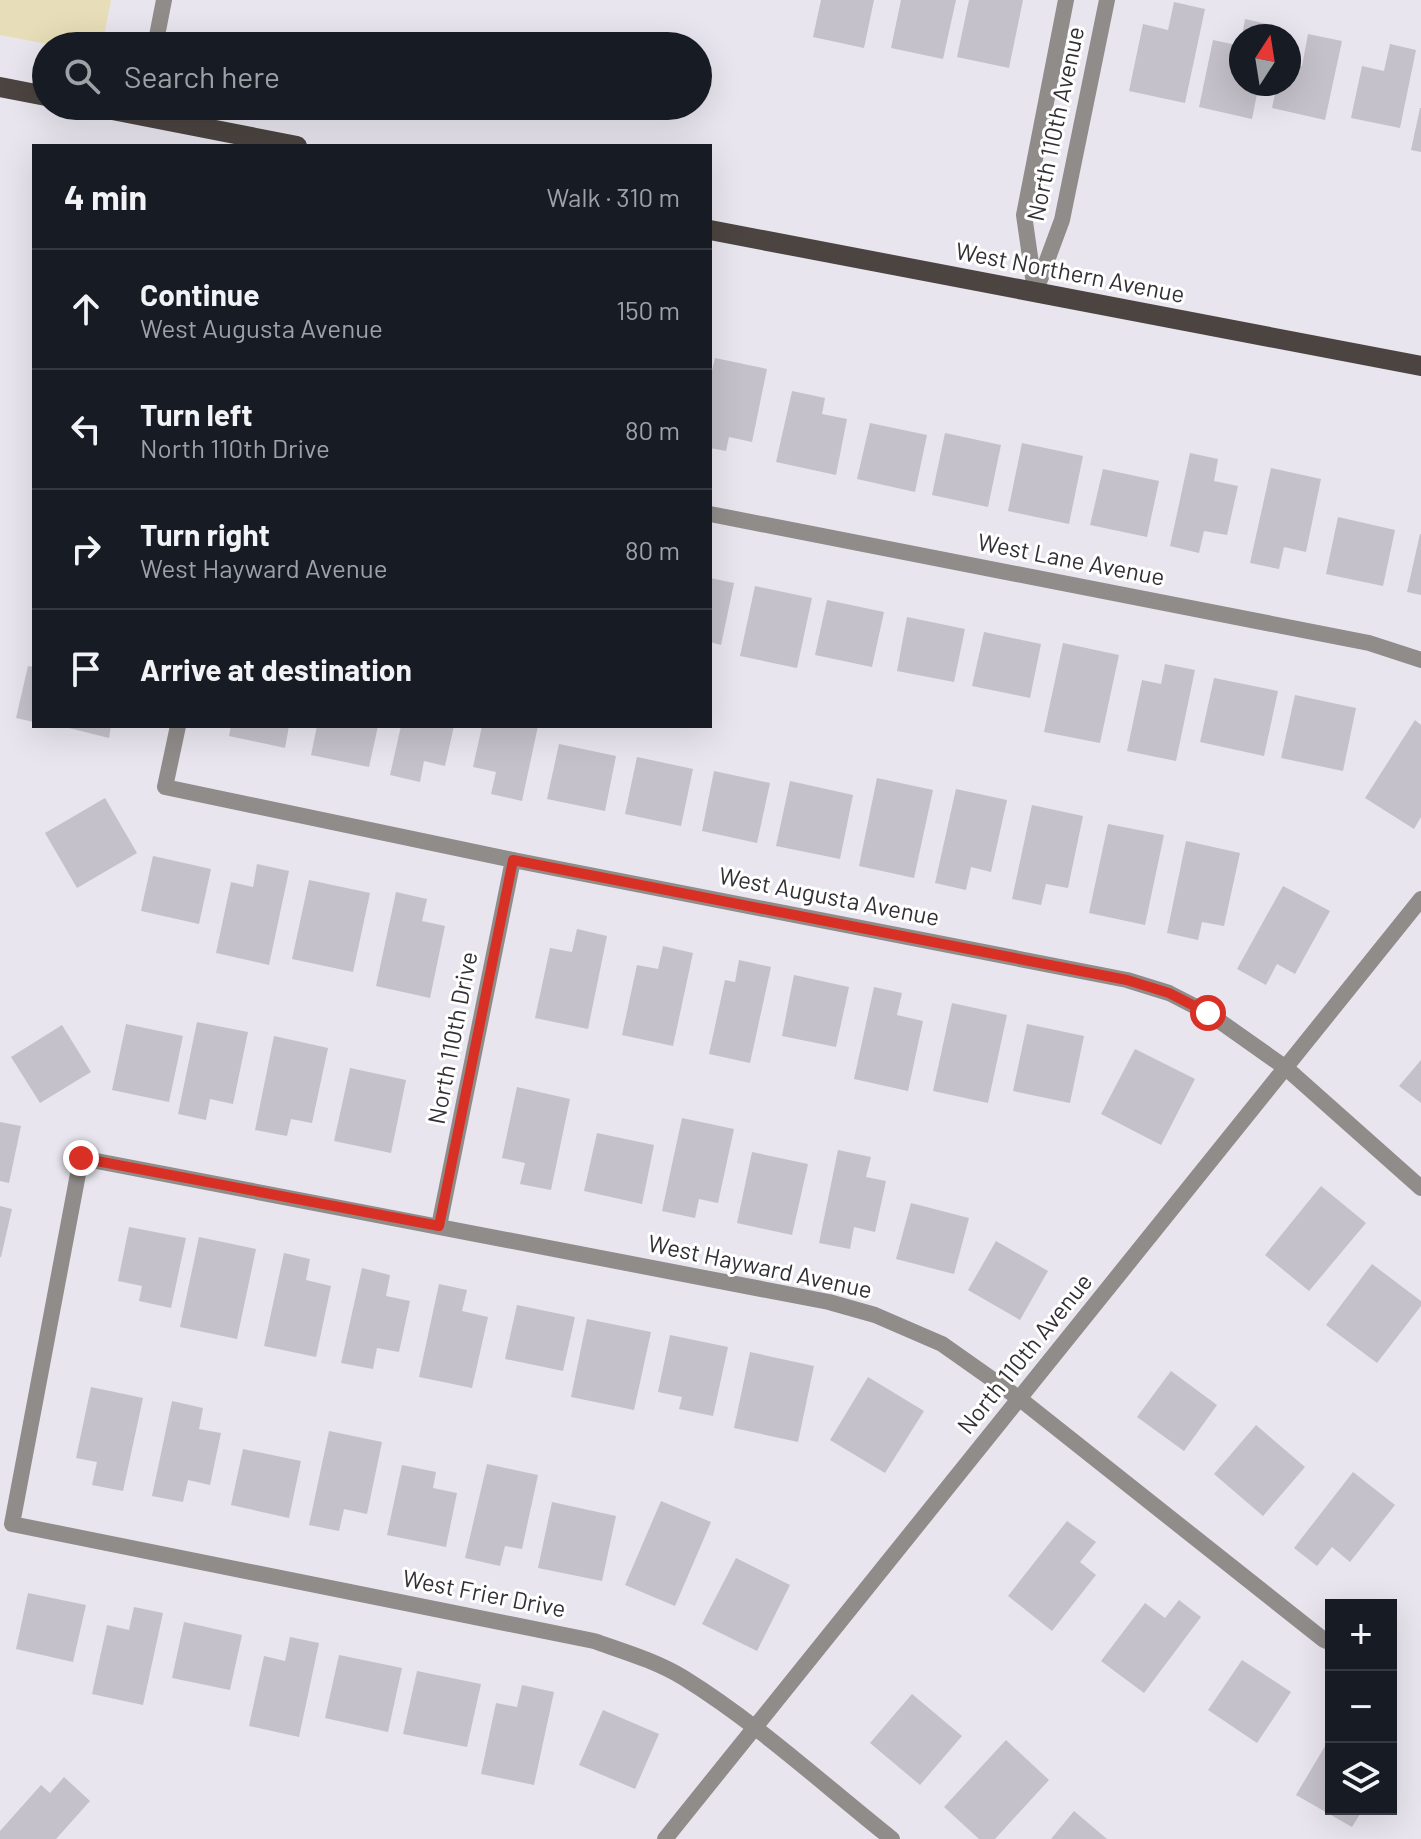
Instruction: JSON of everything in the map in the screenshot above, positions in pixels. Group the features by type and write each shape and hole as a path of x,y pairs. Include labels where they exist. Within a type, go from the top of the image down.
{"main road":[{"path":"0,87 32,93"},
{"path":"183,120 288,144"},
{"name":"West Northern Avenue","path":"712,230 1421,366"}],"street":[{"path":"158,32 164,0"},
{"name":"North 110th Avenue","path":"1035,293 1024,215 1066,0"},
{"name":"North 110th Avenue","path":"1035,293 1062,220 1107,0"},
{"name":"West Lane Avenue","path":"712,514 1369,643 1421,660"},
{"name":"West Augusta Avenue","path":"178,728 165,787 513,860 1127,980 1169,993 1208,1013 1286,1068 1421,1188"},
{"name":"North 110th Drive","path":"439,1226 513,860"},
{"name":"North 110th Avenue","path":"665,1839 1421,899"},
{"name":"West Hayward Avenue","path":"12,1524 81,1158 829,1302 875,1315 942,1344 1020,1399 1325,1640"},
{"name":"West Frier Drive","path":"12,1524 594,1641 643,1658 683,1678 754,1728 892,1839"}],"sand":[{"path":"0,0 111,0 105,32 32,32 32,41 0,35"}],"building":[{"path":"821,0 874,0 864,48 813,37"},
{"path":"901,0 956,0 943,59 891,48"},
{"path":"969,0 1023,0 1009,68 957,57"},
{"path":"1174,2 1205,9 1185,103 1129,91 1143,24 1168,30"},
{"path":"1245,19 1268,24 1244,24"},
{"path":"1308,34 1342,41 1325,120 1272,108 1274,96 1301,96"},
{"path":"1213,40 1229,43 1229,96 1257,96 1252,119 1199,107"},
{"path":"1390,44 1416,50 1400,128 1351,118 1362,66 1384,71"},
{"path":"1421,108 1421,152 1411,150"},
{"path":"715,358 767,369 752,442 729,437 726,451 712,448 712,371"},
{"path":"792,391 825,398 822,414 847,419 836,475 776,462"},
{"path":"870,423 927,435 915,492 857,479"},
{"path":"945,433 1001,445 988,507 932,495"},
{"path":"1022,443 1083,456 1069,524 1008,511"},
{"path":"1190,453 1218,459 1214,481 1238,486 1227,535 1204,531 1199,553 1170,546"},
{"path":"1271,468 1321,479 1306,552 1284,547 1279,569 1250,563"},
{"path":"1103,469 1159,481 1147,537 1090,525"},
{"path":"1338,517 1395,530 1383,586 1326,574"},
{"path":"1421,534 1421,595 1407,592"},
{"path":"712,578 734,583 721,645 712,643"},
{"path":"755,586 812,598 797,668 740,656"},
{"path":"827,600 884,612 872,667 815,655"},
{"path":"907,617 965,629 954,682 897,671"},
{"path":"984,632 1041,644 1030,698 972,686"},
{"path":"1063,643 1119,655 1100,743 1044,732"},
{"path":"1165,664 1195,670 1176,761 1127,751 1142,680 1161,684"},
{"path":"28,666 32,667 32,722 16,718"},
{"path":"1214,678 1278,691 1264,756 1200,742"},
{"path":"1295,695 1356,708 1343,771 1281,758"},
{"path":"1415,720 1421,725 1421,817 1414,829 1365,798"},
{"path":"69,728 111,728 109,738"},
{"path":"231,728 289,728 285,748 229,736"},
{"path":"317,728 378,728 369,767 311,755"},
{"path":"401,728 454,728 445,766 424,761 420,782 390,775"},
{"path":"482,728 538,728 522,801 491,794 496,772 473,767"},
{"path":"559,744 616,756 605,811 547,799"},
{"path":"637,757 693,769 681,826 625,814"},
{"path":"714,771 770,783 757,843 702,831"},
{"path":"877,778 933,790 914,878 859,866"},
{"path":"790,781 853,795 840,859 776,846"},
{"path":"956,789 1007,800 991,872 971,867 966,890 935,883"},
{"path":"105,798 137,853 77,888 45,833"},
{"path":"1032,805 1083,816 1068,888 1046,884 1041,905 1012,899"},
{"path":"1108,824 1164,835 1145,925 1089,913"},
{"path":"1186,841 1240,853 1224,926 1202,922 1198,940 1167,933"},
{"path":"153,856 211,869 199,924 141,911"},
{"path":"257,864 289,871 269,965 216,953 231,882 253,887"},
{"path":"309,880 370,893 353,972 292,959"},
{"path":"1283,886 1330,911 1295,974 1277,964 1266,985 1237,969"},
{"path":"396,892 427,899 422,921 445,926 430,998 376,986"},
{"path":"577,929 607,936 588,1029 535,1018 550,948 572,952"},
{"path":"663,946 693,953 673,1046 622,1035 637,965 658,969"},
{"path":"739,960 771,967 750,1063 709,1054 725,980 735,982"},
{"path":"794,975 849,987 836,1047 782,1036"},
{"path":"874,987 902,993 897,1015 923,1021 908,1091 854,1079"},
{"path":"952,1003 1007,1015 988,1103 933,1091"},
{"path":"197,1022 248,1032 233,1104 210,1099 206,1120 178,1114"},
{"path":"126,1024 183,1036 169,1102 112,1090"},
{"path":"1027,1024 1084,1036 1070,1103 1013,1091"},
{"path":"62,1025 91,1072 40,1103 11,1057"},
{"path":"274,1036 328,1048 312,1123 291,1119 287,1136 255,1130"},
{"path":"1135,1049 1195,1079 1161,1145 1101,1114"},
{"path":"1421,1060 1421,1103 1399,1086"},
{"path":"350,1068 406,1080 391,1153 334,1141"},
{"path":"517,1087 570,1099 551,1190 520,1184 525,1163 502,1158"},
{"path":"682,1118 734,1129 718,1203 699,1199 695,1218 662,1211"},
{"path":"0,1122 21,1126 9,1183 0,1181"},
{"path":"597,1133 654,1145 642,1204 584,1191"},
{"path":"838,1150 871,1157 866,1177 886,1181 875,1232 854,1227 850,1249 819,1243"},
{"path":"752,1152 808,1164 792,1235 737,1223"},
{"path":"1321,1186 1366,1223 1309,1291 1265,1255"},
{"path":"911,1203 969,1218 954,1274 896,1259"},
{"path":"0,1206 12,1209 1,1257 0,1257"},
{"path":"129,1227 186,1238 171,1308 139,1301 142,1286 118,1281"},
{"path":"199,1237 256,1249 237,1339 180,1327"},
{"path":"996,1241 1048,1271 1020,1320 968,1290"},
{"path":"284,1253 310,1259 306,1280 331,1286 316,1357 264,1346"},
{"path":"1372,1264 1421,1301 1421,1306 1377,1363 1326,1325"},
{"path":"362,1268 390,1275 386,1296 410,1301 399,1352 377,1348 373,1369 341,1363"},
{"path":"439,1284 467,1290 462,1311 488,1317 472,1388 419,1377"},
{"path":"517,1305 575,1317 563,1371 505,1359"},
{"path":"587,1319 651,1332 634,1410 571,1397"},
{"path":"670,1335 728,1347 713,1416 679,1409 682,1397 658,1392"},
{"path":"750,1352 814,1366 798,1442 734,1428"},
{"path":"1171,1371 1217,1405 1184,1451 1137,1417"},
{"path":"868,1377 924,1411 885,1473 830,1440"},
{"path":"91,1387 143,1398 123,1491 92,1485 97,1462 76,1458"},
{"path":"172,1401 203,1408 199,1429 221,1433 210,1485 188,1480 183,1502 152,1496"},
{"path":"1256,1425 1305,1467 1263,1516 1214,1474"},
{"path":"329,1431 382,1442 367,1514 344,1509 339,1531 309,1525"},
{"path":"243,1449 301,1461 289,1518 231,1505"},
{"path":"487,1464 538,1475 522,1549 505,1546 500,1566 465,1558"},
{"path":"402,1465 436,1472 433,1488 457,1493 446,1547 387,1535"},
{"path":"1353,1472 1395,1505 1350,1562 1332,1547 1317,1566 1294,1548"},
{"path":"661,1501 711,1522 675,1606 625,1585"},
{"path":"552,1502 616,1516 602,1581 538,1568"},
{"path":"1067,1521 1096,1542 1080,1562 1096,1575 1052,1631 1008,1596"},
{"path":"736,1558 790,1585 757,1651 702,1624"},
{"path":"28,1593 86,1605 73,1662 16,1649"},
{"path":"1179,1600 1201,1617 1144,1693 1101,1661 1145,1603 1165,1618"},
{"path":"134,1607 163,1613 143,1705 92,1694 107,1625 129,1630"},
{"path":"184,1622 242,1635 230,1690 172,1678"},
{"path":"290,1637 319,1643 299,1737 249,1726 264,1656 285,1661"},
{"path":"339,1655 402,1668 388,1732 325,1718"},
{"path":"1242,1660 1291,1692 1257,1743 1208,1710"},
{"path":"417,1671 481,1684 467,1747 403,1734"},
{"path":"522,1685 554,1692 534,1785 481,1774 496,1703 517,1707"},
{"path":"912,1694 962,1736 920,1785 870,1743"},
{"path":"603,1710 659,1734 635,1789 579,1765"},
{"path":"1006,1740 1049,1780 995,1839 979,1839 944,1807"},
{"path":"1325,1746 1325,1812 1296,1795"},
{"path":"64,1777 90,1801 56,1839 0,1839 0,1831 41,1785 50,1793"},
{"path":"1074,1811 1107,1839 1051,1839"},
{"path":"1331,1815 1359,1815 1352,1827"}],"route":[{"path":"81,1158 439,1226 513,860 1127,980 1169,993 1208,1013"}]}
